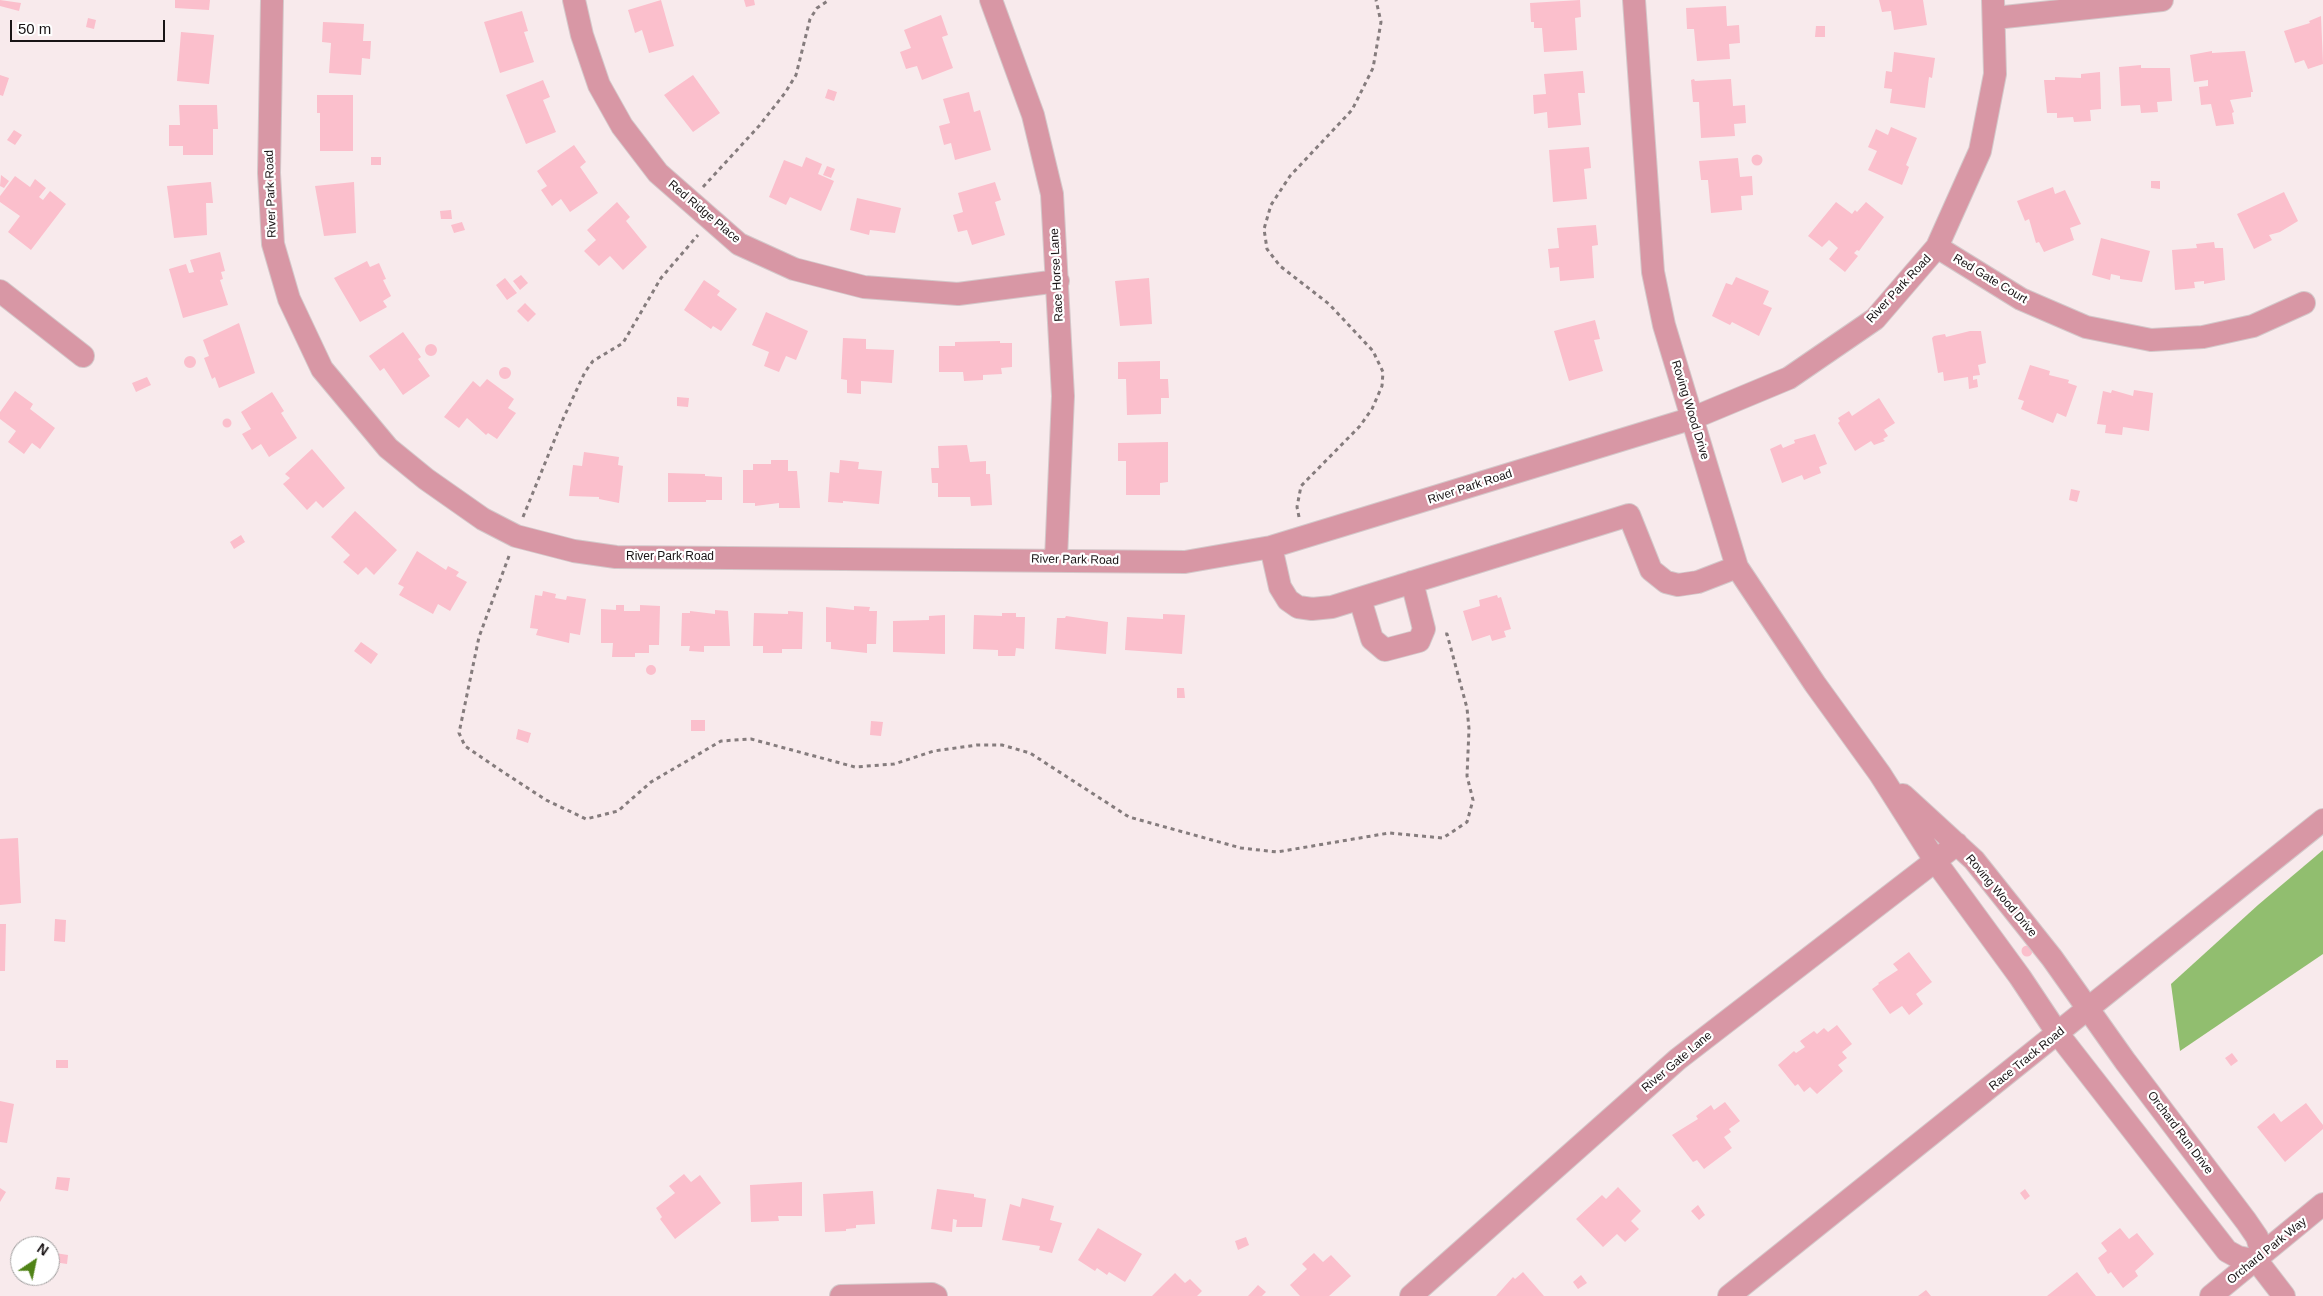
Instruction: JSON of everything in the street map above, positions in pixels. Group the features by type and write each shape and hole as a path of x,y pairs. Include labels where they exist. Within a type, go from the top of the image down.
{"street":[{"name":"River Park Road","path":"272,0 269,173 273,244 289,299 322,368 388,448 426,479 475,513 516,536 574,551 616,557 1056,559 1185,562 1271,547 1304,538 1693,418 1789,378 1875,319 1937,247 1980,151 1996,74 1994,9"},
{"name":"Red Ridge Place","path":"574,0 582,35 599,85 622,126 658,173 739,244 794,269 864,287 958,294 1058,280"},
{"name":"Race Horse Lane","path":"991,0 1033,115 1052,194 1063,396 1056,559"},
{"name":"Roving Wood Drive","path":"1634,0 1653,272 1664,325 1737,567 1815,684 1880,774 1936,862 2020,977 2058,1034"},
{"path":"1994,9 2162,0"},
{"name":"Red Gate Court","path":"1937,247 2021,299 2086,327 2151,340 2203,337 2254,326 2304,304"},
{"path":"0,291 83,356"},
{"path":"1271,547 1280,587 1288,600 1298,607 1312,609 1332,607 1360,599 1629,515 1651,570 1666,582 1678,585 1698,582 1737,567"},
{"path":"1360,599 1372,639 1385,650 1419,641 1424,629 1412,582"},
{"name":"Roving Wood Drive","path":"1880,774 1974,860 2089,1009"},
{"name":"Race Track Road","path":"1729,1296 2323,820"},
{"name":"River Gate Lane","path":"1411,1296 1678,1059 1957,844"},
{"name":"Orchard Run Drive","path":"2089,1009 2125,1061 2257,1237 2260,1252 2257,1261"},
{"path":"2058,1034 2227,1251 2238,1257 2257,1261 2284,1296"},
{"name":"Orchard Park Way","path":"2211,1296 2257,1261 2323,1204"},
{"path":"841,1296 932,1294 936,1296"}],"path":[{"path":"689,202 760,126 785,93 796,75 810,19 817,8 829,0"},
{"path":"1304,538 1297,507 1301,486 1360,426 1372,409 1382,386 1383,372 1373,351 1328,304 1280,266 1267,249 1264,229 1270,205 1290,176 1352,110 1374,68 1381,22 1376,0"},
{"path":"710,220 661,278 623,343 593,361 585,372 548,453 480,637 459,733 465,746 546,800 586,819 618,811 651,782 721,741 751,739 855,766 894,764 934,751 977,745 1002,744 1030,754 1129,817 1241,848 1277,852 1389,832 1443,838 1467,822 1473,800 1467,776 1469,729 1467,708 1447,634 1419,641"}],"green space":[{"path":"2323,850 2323,954 2180,1051 2171,984 2258,905"}],"building":[{"path":"0,0 21,3 19,11 0,6"},
{"path":"175,0 210,0 209,10 175,8"},
{"path":"661,0 674,46 649,53 642,30 635,33 628,10"},
{"path":"744,0 754,0 755,5 746,7"},
{"path":"1580,0 1581,17 1575,18 1577,50 1544,52 1542,28 1534,28 1534,22 1531,22 1530,3"},
{"path":"1879,0 1923,0 1927,25 1894,30 1891,11 1882,12"},
{"path":"1726,6 1727,26 1739,25 1740,43 1729,44 1730,59 1697,61 1694,29 1687,29 1686,8"},
{"path":"522,11 528,31 524,32 534,62 500,73 484,22"},
{"path":"941,15 948,35 942,37 953,68 922,80 917,66 906,69 900,52 911,48 904,30"},
{"path":"2321,16 2323,64 2308,69 2304,60 2295,63 2284,31 2310,23 2309,21"},
{"path":"88,18 96,20 94,29 86,27"},
{"path":"323,22 364,24 363,41 371,41 370,59 362,58 361,75 329,73 331,43 322,42"},
{"path":"1816,26 1825,26 1825,37 1815,37"},
{"path":"181,32 214,35 209,84 177,81"},
{"path":"2212,51 2212,53 2245,51 2253,92 2251,92 2251,97 2230,100 2234,112 2232,113 2234,124 2216,126 2211,104 2201,105 2199,87 2208,86 2208,80 2194,82 2190,55"},
{"path":"1894,52 1935,58 1932,78 1929,77 1925,108 1890,103 1892,89 1884,88 1886,71 1892,72"},
{"path":"2141,65 2141,68 2170,68 2172,101 2157,102 2158,112 2141,113 2140,105 2121,106 2119,67"},
{"path":"1583,71 1585,93 1578,93 1581,125 1548,128 1547,112 1534,114 1533,95 1546,94 1544,74"},
{"path":"2100,72 2101,109 2090,110 2091,121 2074,122 2073,117 2057,118 2057,113 2047,113 2044,80 2055,80 2055,77 2081,78 2081,74"},
{"path":"0,75 9,78 3,96 0,95"},
{"path":"693,75 720,113 693,132 664,95"},
{"path":"1694,79 1695,81 1731,79 1733,106 1745,105 1746,123 1734,124 1735,136 1701,138 1699,102 1693,102 1691,80"},
{"path":"543,80 550,97 543,100 556,132 526,144 506,95"},
{"path":"828,89 837,92 834,101 825,98"},
{"path":"969,92 974,112 980,110 991,150 955,160 951,143 944,145 939,126 950,123 943,99"},
{"path":"317,95 353,95 353,151 320,151 320,113 317,113"},
{"path":"179,105 217,105 218,129 213,129 213,155 183,155 183,146 169,146 169,125 180,125"},
{"path":"1891,127 1917,138 1906,165 1909,167 1902,185 1868,170 1877,151 1868,147 1876,129 1888,135"},
{"path":"14,130 22,135 15,145 7,140"},
{"path":"574,145 586,162 580,167 598,193 570,212 561,199 552,206 541,190 547,186 537,171"},
{"path":"1589,147 1591,168 1584,169 1587,199 1553,202 1549,150"},
{"path":"1757,154 1763,160 1757,166 1751,160"},
{"path":"371,157 381,157 381,165 371,165"},
{"path":"806,157 822,164 818,174 834,181 821,211 790,197 786,205 769,197 784,160 802,167"},
{"path":"1738,158 1740,177 1752,176 1753,195 1741,196 1742,210 1711,213 1708,180 1701,180 1699,161"},
{"path":"827,166 835,169 831,178 823,175"},
{"path":"1,175 9,181 4,188 0,186"},
{"path":"15,176 30,187 35,179 46,188 39,197 43,200 50,191 66,204 31,250 8,232 20,216 0,202 0,196"},
{"path":"2151,181 2160,181 2160,189 2151,188"},
{"path":"211,182 213,203 206,203 207,235 174,238 167,186"},
{"path":"354,182 356,233 324,236 315,186"},
{"path":"995,182 1001,200 995,202 1005,235 972,245 967,230 958,232 953,215 963,212 958,193"},
{"path":"2053,187 2055,194 2065,190 2081,224 2070,228 2074,240 2044,252 2039,242 2036,243 2029,219 2025,221 2017,201"},
{"path":"2284,192 2298,221 2280,232 2269,235 2272,240 2254,249 2237,214"},
{"path":"857,198 901,208 895,233 870,230 869,235 850,230"},
{"path":"617,202 630,217 626,221 647,247 623,270 610,256 599,266 584,251 596,240 587,230"},
{"path":"1836,202 1852,214 1855,210 1857,212 1866,202 1884,217 1859,251 1857,250 1854,253 1858,256 1845,272 1829,259 1838,248 1829,240 1822,247 1808,236"},
{"path":"451,210 452,219 441,219 440,211"},
{"path":"462,222 465,230 454,233 451,225"},
{"path":"1596,225 1598,245 1592,246 1594,278 1560,281 1559,267 1550,268 1548,249 1559,248 1557,228"},
{"path":"2101,238 2150,251 2142,282 2120,279 2120,276 2111,274 2110,280 2092,275"},
{"path":"2214,242 2215,248 2223,248 2225,280 2204,284 2204,281 2194,282 2195,288 2175,290 2172,250 2197,248 2196,244"},
{"path":"220,252 225,271 221,272 223,279 220,280 228,305 183,318 169,269 186,264 189,273 194,272 190,260"},
{"path":"367,261 370,267 379,263 386,279 383,280 391,296 383,301 387,307 360,322 334,278"},
{"path":"521,275 528,283 520,290 513,281"},
{"path":"1736,277 1769,291 1763,304 1772,308 1759,336 1732,322 1730,325 1712,316 1726,283 1732,285"},
{"path":"505,278 517,293 507,300 496,285"},
{"path":"1149,278 1152,324 1120,326 1115,281"},
{"path":"704,280 720,291 717,295 737,309 721,331 713,326 711,329 684,310"},
{"path":"525,303 536,314 528,322 517,311"},
{"path":"766,312 808,331 796,360 786,356 779,372 764,366 769,352 752,345"},
{"path":"1595,320 1600,339 1594,340 1603,371 1569,381 1554,331"},
{"path":"239,323 255,373 219,388 215,377 212,379 204,358 209,356 203,340"},
{"path":"1970,331 1981,331 1986,363 1978,365 1980,375 1973,376 1973,380 1977,379 1978,387 1969,389 1968,377 1944,381 1943,372 1938,373 1932,338 1934,336 1945,334 1946,337"},
{"path":"403,332 421,357 418,359 430,376 403,395 384,368 380,371 369,356"},
{"path":"843,338 866,339 866,349 894,350 892,383 861,381 861,394 847,393 847,380 841,379"},
{"path":"1000,341 1000,343 1012,343 1012,367 1001,368 1002,374 983,375 983,380 964,381 963,372 939,372 939,346 955,346 955,342"},
{"path":"433,344 436,345 436,355 429,356 426,355 425,348 426,345"},
{"path":"188,356 192,356 196,362 192,368 188,368 184,364 184,360"},
{"path":"1160,361 1160,379 1168,379 1169,398 1161,398 1161,414 1127,415 1126,379 1118,379 1118,362"},
{"path":"2030,365 2050,371 2049,375 2069,380 2068,383 2077,386 2066,417 2057,413 2053,423 2021,409 2024,401 2018,399"},
{"path":"503,367 507,367 511,373 507,379 503,379 499,375 499,371"},
{"path":"147,377 151,385 136,392 132,383"},
{"path":"487,379 514,399 508,408 516,413 497,439 488,433 486,435 467,418 459,428 444,417 473,381 480,387"},
{"path":"2112,390 2133,396 2134,390 2153,393 2149,431 2123,427 2122,435 2105,433 2106,425 2097,424 2103,391 2111,393"},
{"path":"15,391 33,404 30,409 55,428 40,449 32,443 24,454 8,442 16,431 0,419 0,412"},
{"path":"272,392 284,411 281,413 297,438 269,457 261,444 252,450 242,434 251,429 241,412"},
{"path":"677,397 689,398 688,407 677,406"},
{"path":"1879,398 1895,423 1884,430 1888,436 1883,439 1885,441 1874,445 1871,441 1855,451 1838,423 1840,421 1838,418 1849,411 1852,416"},
{"path":"227,418 232,423 227,428 222,423"},
{"path":"1815,434 1827,464 1819,467 1821,473 1804,480 1802,475 1782,483 1770,449 1781,444 1783,448 1795,443 1794,440"},
{"path":"1168,442 1168,482 1160,483 1160,495 1126,495 1126,461 1118,461 1118,443"},
{"path":"967,445 970,462 986,461 986,474 990,474 992,505 971,506 970,497 938,497 938,483 932,483 931,468 939,468 938,446"},
{"path":"312,449 345,488 323,508 316,501 307,510 283,484 290,478 285,474"},
{"path":"584,452 619,457 618,465 623,466 619,503 599,499 599,497 569,496 573,465 582,466"},
{"path":"771,460 788,460 788,471 797,471 800,508 779,508 779,503 755,506 755,503 743,503 743,470 753,470 753,464 771,464"},
{"path":"840,460 859,462 858,469 882,471 879,504 843,501 843,503 828,502 830,472 839,473"},
{"path":"668,473 705,474 705,476 722,477 722,500 668,502"},
{"path":"2071,489 2080,491 2077,502 2069,500"},
{"path":"355,511 397,550 374,575 366,567 358,575 343,562 350,555 331,537"},
{"path":"241,535 245,542 234,549 230,542"},
{"path":"417,551 446,570 448,566 459,572 456,576 467,582 450,611 438,604 433,614 399,595 404,587 398,584"},
{"path":"543,591 556,594 555,598 566,600 567,596 586,599 580,635 570,633 569,643 536,635 538,629 530,628 535,595 542,596"},
{"path":"1497,595 1498,598 1501,597 1511,629 1504,631 1506,637 1492,641 1490,635 1472,641 1463,611 1480,606 1479,600"},
{"path":"616,605 624,605 624,611 640,611 640,605 660,606 659,645 649,645 649,653 635,653 635,657 612,657 613,643 601,643 601,609 616,610"},
{"path":"854,606 870,607 869,611 877,611 876,644 867,644 867,653 831,649 831,642 826,642 826,607 854,610"},
{"path":"715,610 728,611 730,646 704,646 704,652 689,651 690,646 681,646 682,613 690,613 690,611 715,614"},
{"path":"788,611 803,612 802,649 782,649 782,653 763,653 763,646 753,646 754,613 788,614"},
{"path":"1002,613 1016,613 1016,617 1025,617 1024,649 1016,648 1015,656 998,656 998,650 973,649 974,615 1002,616"},
{"path":"1163,614 1185,615 1182,654 1125,650 1127,617 1163,619"},
{"path":"945,615 945,654 893,652 893,621 929,620 929,616"},
{"path":"1066,616 1108,622 1106,654 1055,649 1057,618 1065,618"},
{"path":"361,642 378,654 371,664 354,651"},
{"path":"649,665 653,665 656,670 655,674 649,675 646,672 646,668"},
{"path":"1177,688 1184,688 1185,698 1177,698"},
{"path":"691,720 705,720 705,731 691,731"},
{"path":"871,721 883,722 881,736 870,735"},
{"path":"518,729 531,733 528,743 516,739"},
{"path":"18,838 21,903 0,905 0,839"},
{"path":"55,919 66,920 65,942 54,941"},
{"path":"0,924 6,924 5,971 0,971"},
{"path":"2027,945 2033,951 2027,957 2021,951"},
{"path":"1909,952 1932,982 1916,994 1923,1004 1909,1015 1902,1006 1890,1014 1872,989 1898,970 1893,964"},
{"path":"1837,1025 1852,1044 1842,1052 1847,1058 1838,1065 1843,1071 1817,1094 1810,1087 1804,1092 1798,1084 1795,1086 1778,1065 1794,1051 1796,1053 1805,1047 1800,1041 1814,1031 1817,1034 1824,1028 1828,1032"},
{"path":"2232,1053 2238,1061 2231,1066 2225,1058"},
{"path":"56,1060 68,1060 68,1068 56,1068"},
{"path":"0,1101 14,1104 7,1143 0,1142"},
{"path":"1725,1102 1740,1121 1729,1129 1731,1132 1724,1137 1732,1148 1704,1169 1697,1160 1693,1162 1672,1135 1698,1119 1696,1116 1711,1105 1714,1110"},
{"path":"2306,1103 2323,1125 2323,1129 2285,1162 2257,1127 2274,1113 2281,1122"},
{"path":"684,1174 691,1182 700,1175 721,1203 675,1239 660,1219 662,1217 656,1208 675,1193 669,1186"},
{"path":"57,1177 70,1178 68,1191 55,1189"},
{"path":"802,1182 802,1216 778,1216 779,1221 751,1222 750,1185"},
{"path":"1618,1187 1641,1211 1631,1221 1639,1229 1625,1242 1617,1234 1603,1247 1576,1219 1602,1195 1606,1199"},
{"path":"0,1188 6,1192 0,1202"},
{"path":"937,1189 974,1194 974,1197 986,1199 982,1227 956,1227 957,1220 953,1219 952,1232 931,1229"},
{"path":"2025,1189 2030,1196 2025,1200 2020,1193"},
{"path":"873,1191 875,1224 856,1225 856,1228 846,1229 846,1231 825,1232 823,1194"},
{"path":"1022,1198 1054,1206 1050,1220 1062,1223 1052,1253 1039,1250 1040,1246 1002,1240 1010,1204 1020,1207"},
{"path":"1698,1205 1705,1215 1699,1220 1691,1211"},
{"path":"1098,1228 1142,1254 1125,1282 1109,1272 1107,1275 1097,1268 1095,1271 1078,1260"},
{"path":"2120,1228 2129,1239 2137,1233 2154,1254 2135,1271 2138,1276 2123,1288 2111,1272 2108,1274 2098,1258 2107,1251 2101,1243"},
{"path":"1246,1237 1249,1245 1238,1250 1235,1241"},
{"path":"1314,1253 1323,1262 1331,1255 1351,1276 1329,1296 1300,1296 1290,1285 1307,1269 1302,1264"},
{"path":"60,1254 68,1255 67,1264 60,1263"},
{"path":"1523,1272 1544,1296 1496,1296 1513,1277 1515,1279"},
{"path":"2077,1272 2096,1296 2047,1296"},
{"path":"1175,1273 1185,1283 1190,1279 1202,1291 1197,1296 1152,1296"},
{"path":"1581,1275 1587,1283 1578,1289 1573,1282"},
{"path":"1258,1285 1266,1292 1262,1296 1248,1296"},
{"path":"1926,1290 1931,1296 1918,1296"}]}
